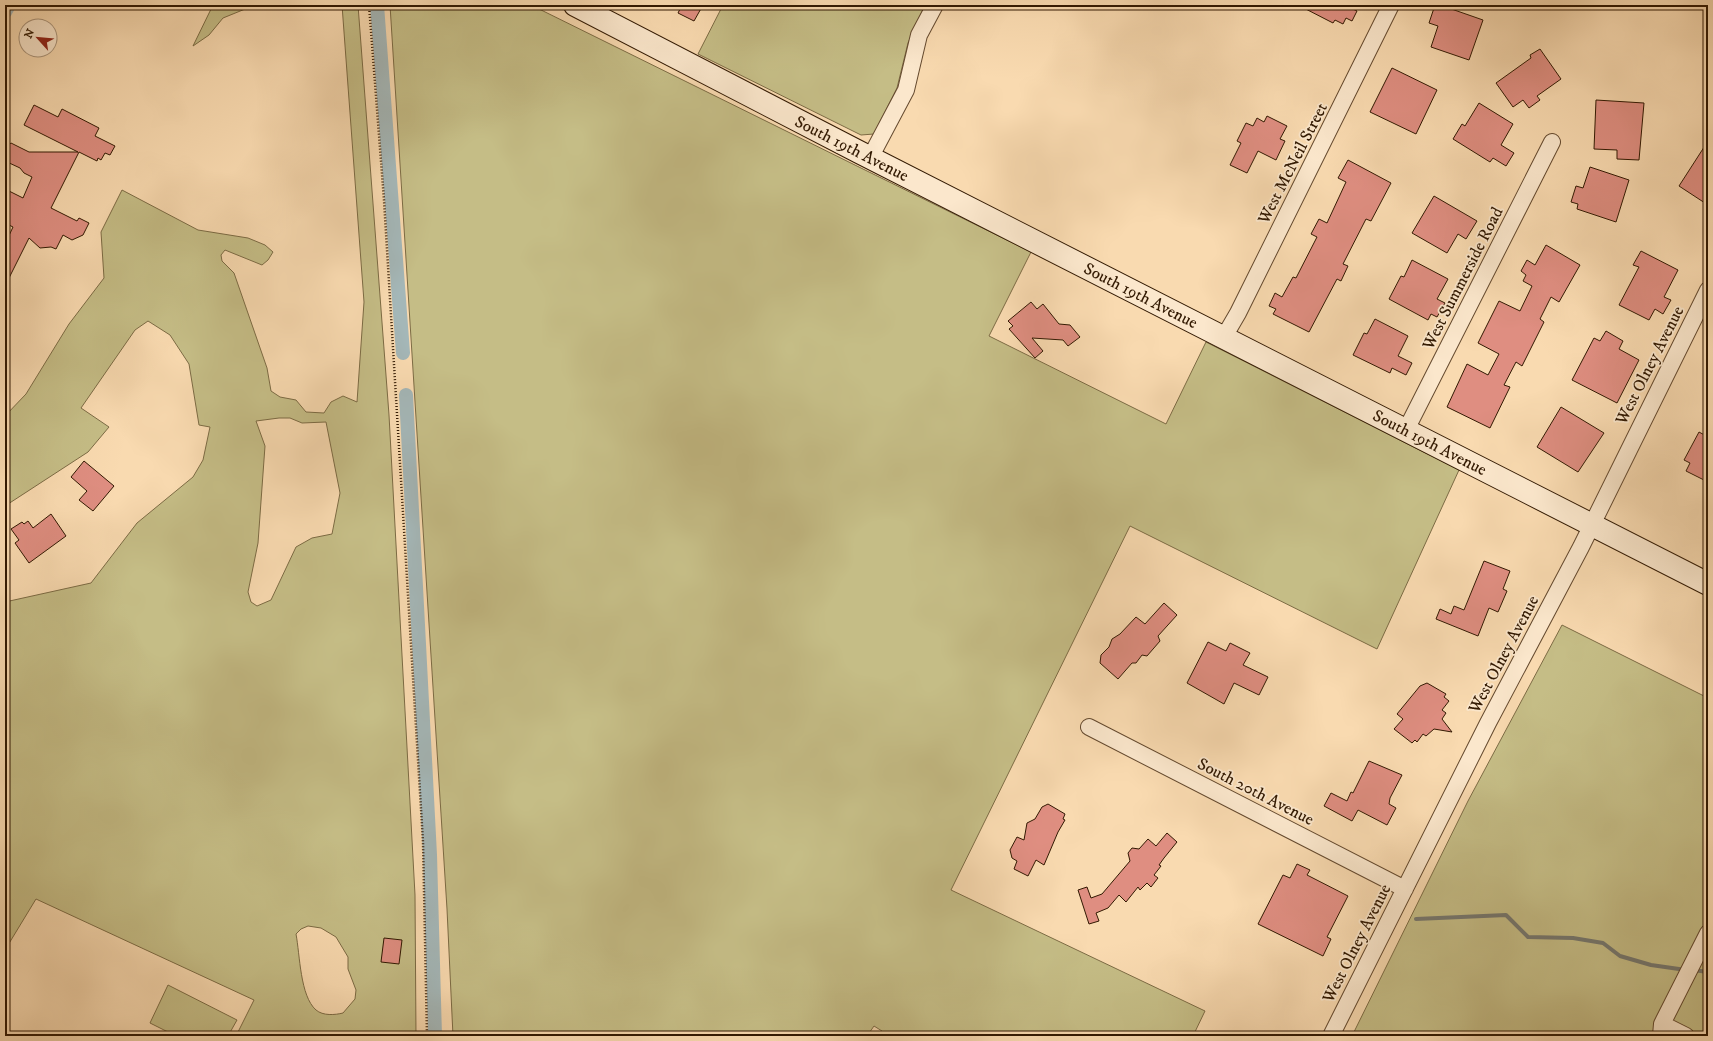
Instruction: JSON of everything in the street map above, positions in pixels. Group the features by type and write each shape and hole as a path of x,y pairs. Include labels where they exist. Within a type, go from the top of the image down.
{"street":[{"name":"South 19th Avenue","path":"575,5 870,158 1708,584"},
{"path":"870,158 906,90 919,35 935,5"},
{"name":"West McNeil Street","path":"1224,337 1241,306 1391,5"},
{"name":"West Summerside Road","path":"1406,430 1552,142"},
{"name":"West Olney Avenue","path":"1331,1036 1488,723 1574,560 1590,524 1708,290"},
{"name":"South 20th Avenue","path":"1089,727 1405,889"},
{"path":"1686,1036 1661,1030 1708,933"}],"path":[{"path":"369,5 384,200 423,842 427,1036"}],"shaded area":[{"path":"213,5 255,5 223,18 209,35 193,46"},
{"path":"342,5 358,5 389,415 415,895 416,1036 236,1036 254,1000 36,899 5,950 5,602 91,583 137,523 193,477 203,460 210,427 199,425 189,364 170,335 148,321 135,330 81,408 109,427 88,452 5,506 5,416 26,394 69,324 104,278 101,232 122,190 198,230 248,238 265,245 273,252 268,260 262,265 225,250 221,255 222,261 234,273 267,368 271,391 280,397 296,400 306,412 324,413 331,402 343,396 357,402 364,302","holes":["290,418 302,423 326,422 340,493 332,534 312,538 296,547 271,600 257,606 251,602 248,592 258,543 265,446 256,421","308,926 321,928 336,937 348,957 348,969 356,990 355,999 343,1013 329,1014 319,1012 311,1004 307,995 302,975 296,934 301,929"]},
{"path":"390,5 531,5 1031,252 989,336 1166,424 1206,342 1459,470 1377,649 1130,526 951,890 1205,1011 1193,1036 879,1036 882,1031 874,1026 867,1036 453,1036 447,909"},
{"path":"723,5 925,5 908,43 897,88 874,134 861,135 698,54"},
{"path":"1562,625 1708,698 1708,919 1653,1031 1663,1036 1352,1036 1468,801"},
{"path":"1708,947 1708,1036 1693,1036 1671,1021"},
{"path":"168,985 237,1020 228,1036 176,1036 150,1023"}],"building":[{"path":"682,5 703,5 694,21 678,13"},
{"path":"1298,5 1353,5 1351,8 1357,11 1352,21 1346,18 1343,24 1335,20 1333,23"},
{"path":"1435,5 1440,5 1483,20 1469,60 1431,47 1438,26 1429,23"},
{"path":"1540,49 1561,79 1537,96 1540,100 1529,108 1523,100 1513,107 1496,83 1531,58 1530,55"},
{"path":"1392,68 1437,90 1416,134 1370,112"},
{"path":"1596,100 1644,103 1639,160 1617,159 1617,150 1594,149"},
{"path":"1479,103 1513,124 1501,145 1514,153 1506,166 1493,158 1490,162 1453,139 1462,124 1465,126"},
{"path":"34,105 58,117 62,109 99,128 95,136 115,146 110,155 105,153 101,160 98,158 97,161 79,152 51,208 77,221 79,218 89,223 83,235 72,240 63,235 56,249 51,247 40,248 29,238 5,286 5,244 13,227 7,224 5,219 5,189 23,198 32,177 24,173 20,168 5,161 5,148 11,143 29,152 78,152 24,125"},
{"path":"1267,116 1287,126 1280,139 1285,141 1276,160 1258,151 1247,173 1230,165 1241,143 1237,141 1246,123 1253,126 1257,118 1264,122"},
{"path":"1708,141 1708,205 1679,186"},
{"path":"1348,160 1391,183 1371,221 1366,219 1343,264 1348,266 1341,281 1337,279 1309,332 1273,314 1276,309 1269,306 1275,293 1282,297 1293,277 1296,278 1317,237 1311,234 1319,219 1327,223 1346,182 1338,178"},
{"path":"1590,167 1629,180 1616,222 1577,209 1578,204 1571,202 1576,186 1583,188"},
{"path":"1434,196 1477,221 1466,239 1458,234 1447,253 1412,233"},
{"path":"1546,245 1580,265 1559,302 1551,297 1540,319 1544,322 1522,366 1516,362 1504,385 1510,387 1490,428 1447,407 1467,364 1488,375 1499,354 1478,343 1499,301 1520,311 1532,286 1523,281 1526,275 1521,271 1527,260 1535,265"},
{"path":"1641,251 1678,270 1664,297 1671,300 1663,314 1655,309 1649,320 1619,305 1639,267 1633,265"},
{"path":"1412,260 1448,279 1437,299 1445,303 1437,317 1431,314 1428,320 1389,299 1401,276 1404,277"},
{"path":"1031,302 1037,309 1043,304 1059,324 1070,325 1080,337 1068,346 1063,340 1032,338 1043,351 1035,358 1009,329 1013,326 1008,321"},
{"path":"1375,319 1408,336 1398,356 1412,363 1406,375 1392,368 1390,373 1353,355 1364,333 1367,334"},
{"path":"1606,331 1623,341 1619,349 1639,360 1617,403 1572,380 1594,338 1600,341"},
{"path":"1561,407 1604,433 1578,472 1537,447"},
{"path":"1699,432 1708,437 1708,482 1686,471 1690,463 1684,460"},
{"path":"84,461 114,486 93,511 79,500 87,491 71,477"},
{"path":"51,514 66,536 29,563 15,543 19,540 11,529 22,522 24,524 28,521 33,528"},
{"path":"1484,561 1510,571 1503,589 1507,591 1498,612 1489,608 1478,636 1436,619 1440,609 1451,614 1454,606 1464,610"},
{"path":"1164,603 1177,615 1158,636 1160,641 1147,656 1142,655 1136,663 1132,663 1118,679 1100,663 1101,655 1109,647 1112,639 1120,634 1136,617 1145,624"},
{"path":"1208,642 1226,651 1230,643 1250,653 1243,665 1268,677 1259,695 1234,683 1224,704 1187,683"},
{"path":"1427,683 1446,694 1444,697 1449,701 1442,710 1446,713 1442,719 1452,732 1434,729 1426,736 1423,734 1417,742 1415,740 1412,743 1394,729 1403,719 1397,714 1420,686"},
{"path":"1369,761 1402,775 1390,798 1389,804 1396,808 1387,825 1358,810 1352,821 1324,806 1331,793 1347,801 1351,792 1353,793"},
{"path":"1048,804 1065,814 1063,819 1065,820 1058,832 1044,865 1036,860 1028,876 1014,869 1017,861 1012,858 1010,850 1017,837 1024,840 1027,823 1035,819 1042,807"},
{"path":"1167,833 1177,842 1159,865 1161,866 1154,875 1158,878 1151,887 1147,883 1140,890 1138,887 1126,902 1119,895 1108,908 1096,913 1099,921 1089,924 1078,890 1087,887 1091,898 1102,894 1130,861 1128,853 1132,848 1139,849 1148,839 1156,846"},
{"path":"1297,864 1310,870 1307,875 1348,896 1327,937 1331,939 1323,956 1258,924 1283,875 1290,878"},
{"path":"384,938 402,940 399,964 381,962"}],"waterway":[{"path":"5,12 9,5"},
{"path":"377,5 403,353"},
{"path":"406,395 430,855 435,1036"},
{"path":"1416,919 1506,915 1528,937 1573,938 1603,943 1620,956 1651,965 1686,970"},
{"path":"1693,970 1708,972"}]}
